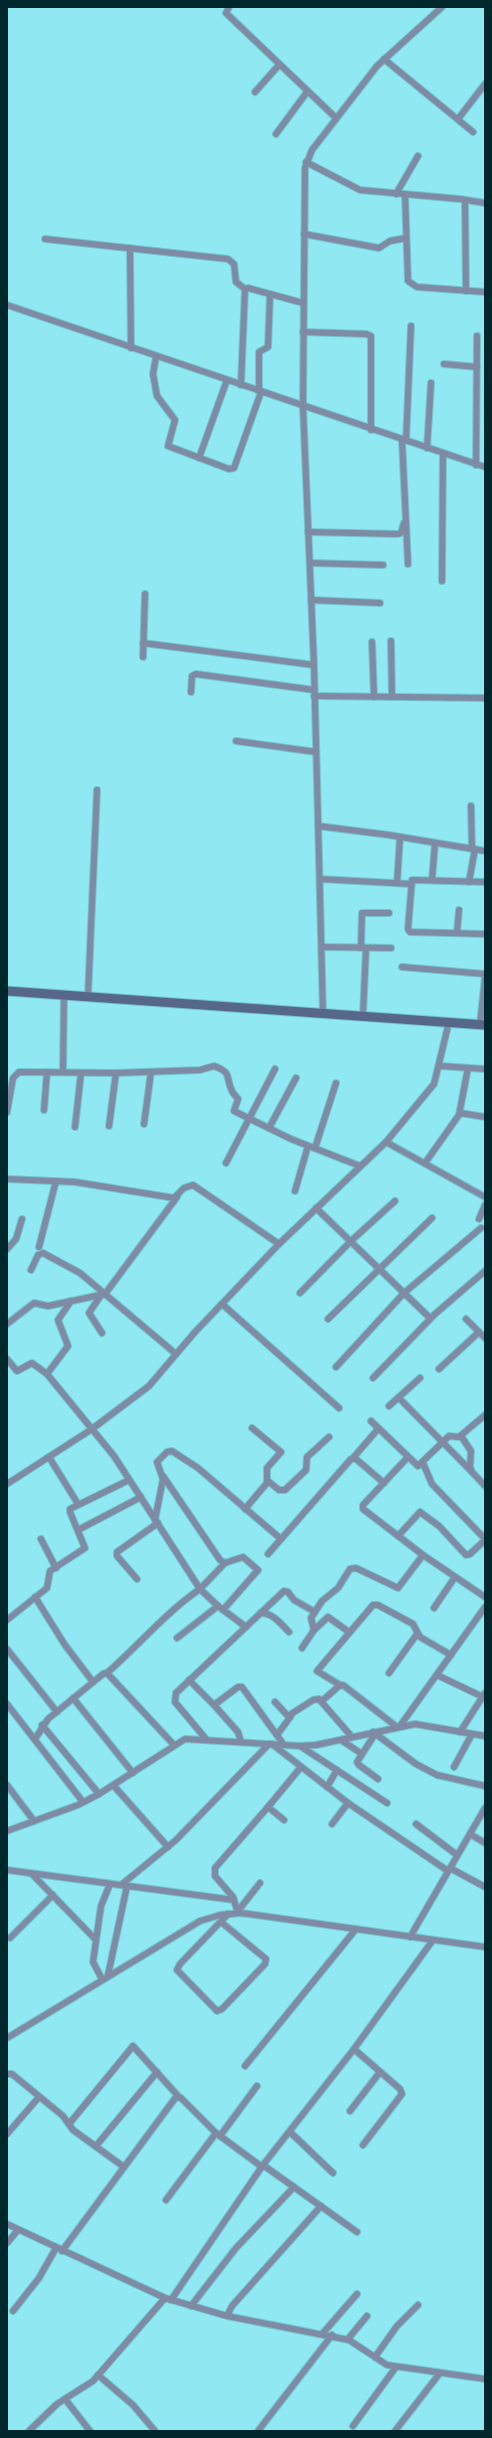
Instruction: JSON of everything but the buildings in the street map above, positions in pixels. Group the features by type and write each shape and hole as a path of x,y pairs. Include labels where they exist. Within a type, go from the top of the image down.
{"main road":[{"path":"7,991 483,1025"}],"street":[{"path":"229,7 226,13 307,92 336,118"},
{"path":"323,1013 314,665 303,407 303,303 306,162 312,150 336,118 384,58 442,7"},
{"path":"384,58 473,132"},
{"path":"255,92 279,65"},
{"path":"458,119 485,84"},
{"path":"276,134 307,92"},
{"path":"396,194 418,156"},
{"path":"306,162 350,187 374,192 466,200 485,204"},
{"path":"406,195 406,277 411,285 485,292"},
{"path":"466,200 466,291"},
{"path":"304,234 378,248 390,241 406,238"},
{"path":"45,239 231,260 234,264 236,282 245,289 303,303"},
{"path":"130,248 130,348"},
{"path":"241,385 245,289"},
{"path":"156,356 153,374 157,396 174,420 168,446 233,470 260,392 259,353 268,347 270,294"},
{"path":"7,306 485,468"},
{"path":"408,564 404,441 411,326"},
{"path":"303,332 366,334 372,336 371,430"},
{"path":"476,465 477,336"},
{"path":"444,364 477,367"},
{"path":"199,458 227,380"},
{"path":"427,448 432,383"},
{"path":"442,581 443,453"},
{"path":"308,532 398,534 401,533 403,524 406,523"},
{"path":"310,562 383,565"},
{"path":"142,657 145,594"},
{"path":"311,600 380,603"},
{"path":"391,641 392,697"},
{"path":"372,642 374,697"},
{"path":"143,643 314,665"},
{"path":"191,692 192,676 196,674 314,693 374,697 485,698"},
{"path":"236,741 316,752"},
{"path":"88,996 97,790"},
{"path":"469,882 473,849 471,806"},
{"path":"318,826 400,837 485,851"},
{"path":"397,883 400,837"},
{"path":"432,880 434,843"},
{"path":"320,879 411,884"},
{"path":"485,882 415,880 411,884 409,932 485,934"},
{"path":"457,933 459,910"},
{"path":"363,1016 362,913 389,913"},
{"path":"322,947 391,948"},
{"path":"402,967 485,974"},
{"path":"483,1025 485,978"},
{"path":"63,1072 64,995"},
{"path":"7,1484 92,1429 141,1393 279,1244 386,1142 430,1092 440,1066 449,1022"},
{"path":"7,1112 14,1075 19,1072 150,1072 200,1070 211,1066 228,1074 231,1090 237,1096 234,1111 312,1147 360,1166"},
{"path":"440,1066 485,1069"},
{"path":"425,1163 460,1113 468,1068"},
{"path":"226,1163 275,1069"},
{"path":"44,1110 47,1072"},
{"path":"144,1124 150,1072"},
{"path":"75,1127 81,1073"},
{"path":"109,1126 116,1073"},
{"path":"269,1128 296,1078"},
{"path":"295,1191 336,1083"},
{"path":"460,1113 485,1117"},
{"path":"386,1142 485,1197"},
{"path":"7,1179 56,1181 169,1198 177,1197"},
{"path":"39,1247 56,1181"},
{"path":"102,1333 89,1313 177,1197 189,1185 199,1187 279,1244"},
{"path":"300,1293 395,1201"},
{"path":"479,1219 485,1205"},
{"path":"316,1208 430,1318"},
{"path":"7,1249 16,1239 22,1218"},
{"path":"328,1319 432,1218"},
{"path":"336,1367 404,1293 481,1228"},
{"path":"31,1270 38,1255 43,1253 80,1273 103,1294 176,1354"},
{"path":"373,1378 430,1318 485,1271"},
{"path":"7,1324 34,1302 48,1306 103,1294"},
{"path":"47,1374 68,1346 58,1320 71,1301"},
{"path":"222,1304 339,1408"},
{"path":"466,1319 485,1338"},
{"path":"439,1369 479,1332"},
{"path":"7,1358 17,1371 32,1363 47,1374 110,1451 200,1589 220,1608 246,1627"},
{"path":"389,1406 420,1378"},
{"path":"399,1398 485,1486"},
{"path":"371,1421 416,1465 423,1463 449,1436 461,1436 485,1415"},
{"path":"245,1509 268,1481 267,1468 281,1451 252,1428"},
{"path":"268,1554 378,1429"},
{"path":"461,1436 471,1451 470,1467 472,1472"},
{"path":"268,1481 279,1490 285,1490 306,1470 307,1457 329,1437"},
{"path":"225,1563 220,1560 157,1466 159,1459 167,1452 176,1452 198,1468 281,1539"},
{"path":"49,1457 78,1504"},
{"path":"408,1457 364,1505 363,1509 422,1555 485,1597"},
{"path":"353,1458 384,1483"},
{"path":"398,1536 420,1512 436,1522 466,1555 470,1554 485,1539 432,1484 423,1463"},
{"path":"137,1579 117,1556 117,1552 156,1521 162,1475"},
{"path":"7,1620 49,1586 49,1573 85,1548 70,1512 71,1508 129,1480"},
{"path":"78,1530 141,1497"},
{"path":"41,1539 56,1568"},
{"path":"314,1630 311,1622 315,1612 322,1601 338,1588 350,1569 356,1568 398,1588 422,1555"},
{"path":"35,1739 42,1725 73,1698 107,1673 133,1651 156,1624 179,1603 200,1589 225,1563 243,1557 258,1570 220,1608 177,1638"},
{"path":"434,1608 455,1577"},
{"path":"206,1739 174,1698 176,1692 284,1591 288,1592 294,1600 315,1612"},
{"path":"35,1597 65,1645 94,1682"},
{"path":"398,1726 345,1686 340,1685 317,1671 371,1606 375,1605 413,1624 418,1634 451,1654"},
{"path":"398,1726 437,1675 485,1607"},
{"path":"261,1613 266,1613 275,1618 289,1632"},
{"path":"302,1648 314,1630 328,1617 349,1632"},
{"path":"388,1673 418,1634"},
{"path":"7,1649 57,1712"},
{"path":"107,1673 174,1745"},
{"path":"437,1675 484,1695 460,1732"},
{"path":"189,1680 238,1732 241,1742"},
{"path":"322,1701 340,1685"},
{"path":"214,1705 238,1687 242,1687 284,1745"},
{"path":"73,1698 133,1773"},
{"path":"277,1735 290,1716 313,1700 322,1701 352,1737"},
{"path":"275,1702 284,1714 290,1716"},
{"path":"7,1704 83,1802"},
{"path":"42,1725 99,1794"},
{"path":"7,1831 83,1802 99,1794 114,1786 185,1739 206,1739 300,1746 341,1740 398,1726 426,1725 485,1736"},
{"path":"374,1733 357,1763 378,1779"},
{"path":"374,1733 416,1764 438,1775 485,1786"},
{"path":"454,1767 472,1734"},
{"path":"341,1740 362,1754"},
{"path":"270,1744 348,1803 449,1869 484,1887"},
{"path":"108,1975 124,1886 168,1847 270,1744"},
{"path":"300,1746 387,1802"},
{"path":"238,1912 229,1891 215,1876 214,1870 301,1767"},
{"path":"327,1787 337,1770"},
{"path":"7,1785 34,1821"},
{"path":"114,1786 168,1847"},
{"path":"332,1824 348,1803"},
{"path":"268,1806 284,1820"},
{"path":"410,1936 485,1808"},
{"path":"416,1824 458,1855"},
{"path":"470,1834 485,1843"},
{"path":"7,1870 234,1900"},
{"path":"32,1874 96,1940"},
{"path":"238,1912 260,1883"},
{"path":"102,1979 93,1962 101,1906 110,1884"},
{"path":"10,1938 53,1895"},
{"path":"7,2038 108,1975 200,1921 238,1912 485,1947"},
{"path":"221,1922 266,1959 265,1964 220,2011 214,2009 177,1970 180,1964 228,1914"},
{"path":"245,2066 356,1929"},
{"path":"29,2431 65,2399 98,2376 168,2299 262,2166 354,2049 433,1940"},
{"path":"69,2124 131,2047 139,2050 179,2097 218,2134 357,2232"},
{"path":"354,2049 400,2089 402,2094 363,2145"},
{"path":"96,2146 157,2072"},
{"path":"350,2111 380,2072"},
{"path":"7,2074 12,2074 62,2116 73,2130 124,2167"},
{"path":"166,2200 257,2086"},
{"path":"7,2134 39,2096"},
{"path":"13,2311 39,2278 59,2249 124,2167 174,2099 179,2097"},
{"path":"290,2132 333,2173"},
{"path":"191,2306 236,2248 294,2187"},
{"path":"227,2316 232,2306 321,2206"},
{"path":"7,2224 168,2299 227,2316 323,2333 348,2339 387,2365 485,2379"},
{"path":"7,2243 18,2230"},
{"path":"323,2333 357,2294"},
{"path":"375,2357 397,2326 418,2305"},
{"path":"348,2339 367,2316"},
{"path":"261,2430 332,2335"},
{"path":"353,2426 396,2367"},
{"path":"395,2431 440,2373"},
{"path":"98,2376 133,2405 155,2431"},
{"path":"65,2399 90,2431"}]}
